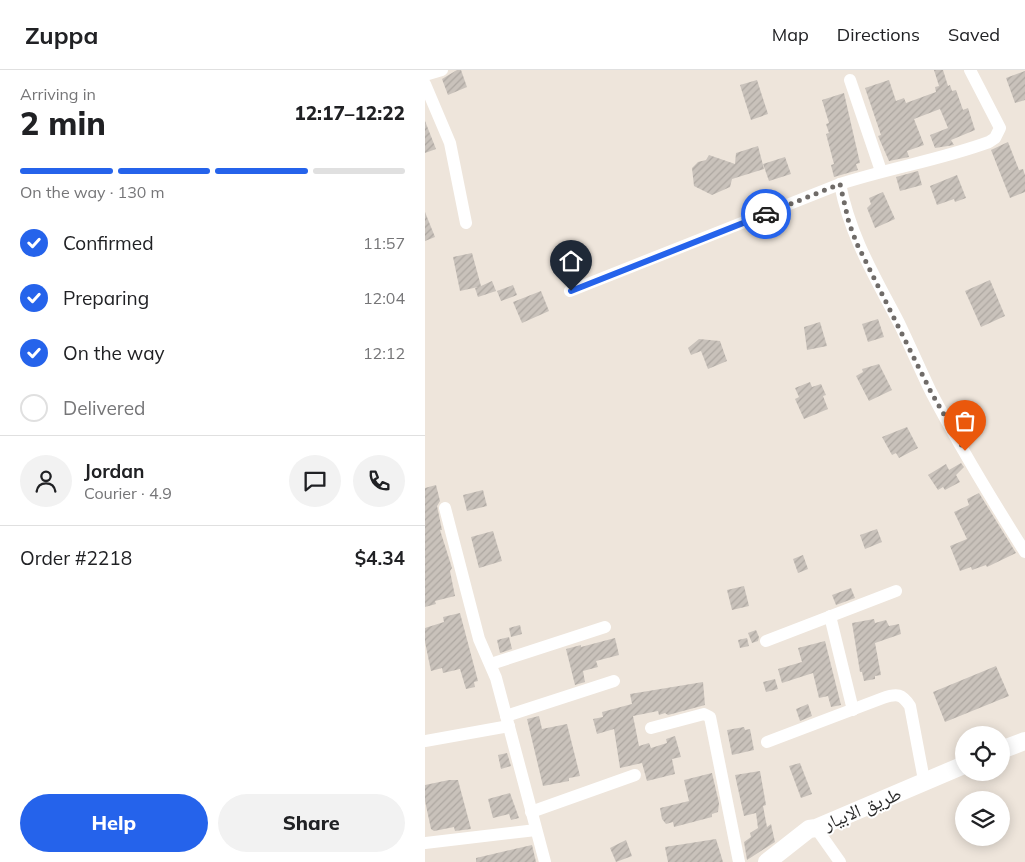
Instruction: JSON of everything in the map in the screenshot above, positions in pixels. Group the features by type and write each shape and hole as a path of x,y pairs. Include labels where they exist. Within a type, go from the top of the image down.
{"main road":[{"path":"1010,747 1025,741"},
{"name":"طريق الابيار","path":"767,862 809,829 816,828 955,768"}],"street":[{"path":"425,75 442,70"},
{"path":"571,291 840,184 881,171 936,159 983,144 995,138 1000,128 970,70"},
{"path":"850,80 881,171"},
{"path":"425,84 449,143 466,223"},
{"path":"840,184 849,223 871,272 898,322 931,392 999,513 1025,552"},
{"path":"445,508 479,640 491,664 545,862"},
{"path":"766,641 896,591"},
{"path":"831,616 853,710"},
{"path":"491,664 605,627"},
{"path":"425,741 507,721 614,681"},
{"path":"767,742 893,694 904,697 910,706 925,780"},
{"path":"651,728 706,713 710,717 739,862"},
{"path":"531,812 635,774"},
{"path":"816,828 840,862"},
{"path":"425,843 536,830"}],"building":[{"path":"457,70 461,70 467,87 448,95 442,79"},
{"path":"934,70 943,70 948,86 950,85 952,91 956,90 963,110 968,108 975,130 951,140 954,145 935,148 930,135 948,128 940,109 914,119 924,145 907,151 909,157 889,161 878,136 881,135 865,88 889,80 896,101 904,98 906,103 936,92 935,87 939,86"},
{"path":"1025,71 1025,100 1015,103 1006,78"},
{"path":"757,80 768,114 751,120 740,85"},
{"path":"844,93 860,163 856,164 858,170 834,177 831,165 834,164 826,134 829,133 826,124 829,123 822,100"},
{"path":"425,121 436,149 425,153"},
{"path":"1008,142 1019,170 1023,169 1025,175 1025,192 1010,198 991,150"},
{"path":"758,146 764,169 732,179 730,187 712,195 694,186 692,168 698,162 706,160 709,155 735,164 736,153"},
{"path":"785,157 791,174 769,181 763,164"},
{"path":"918,171 922,185 900,191 896,177"},
{"path":"957,175 966,198 955,202 954,199 937,205 930,186"},
{"path":"883,192 895,219 875,228 867,208 871,204 869,198"},
{"path":"425,212 435,237 425,241"},
{"path":"472,253 481,286 492,281 496,291 478,297 475,288 478,287 460,291 453,257"},
{"path":"990,280 1005,316 981,327 965,291"},
{"path":"513,285 517,295 501,301 497,291"},
{"path":"541,291 549,311 522,323 513,302"},
{"path":"878,319 884,337 868,342 862,324"},
{"path":"820,322 827,346 807,350 804,327"},
{"path":"699,339 720,341 727,361 708,369 701,351 691,355 688,348"},
{"path":"879,364 892,390 869,401 856,376 863,372 862,369"},
{"path":"810,382 812,387 821,384 826,395 823,396 828,409 804,419 795,399 799,397 795,388"},
{"path":"907,427 918,448 899,458 896,453 892,455 882,437"},
{"path":"961,463 964,467 956,475 960,482 945,490 943,487 938,490 928,475 946,464 949,470"},
{"path":"436,485 440,501 437,506 442,530 440,530 452,568 450,571 455,596 435,601 436,604 425,607 425,488"},
{"path":"483,490 487,506 467,511 463,495"},
{"path":"979,493 1016,553 987,567 986,565 972,570 971,567 960,571 950,546 967,539 954,512 969,505 967,499"},
{"path":"877,529 882,542 865,549 860,535"},
{"path":"493,531 502,561 479,568 471,537"},
{"path":"803,555 808,569 798,573 793,559"},
{"path":"744,586 749,606 732,610 727,590"},
{"path":"851,588 855,598 836,605 832,595"},
{"path":"460,613 478,681 474,682 475,687 466,689 460,669 443,673 442,668 431,671 425,642 425,628 444,622 443,617"},
{"path":"874,619 875,623 886,620 889,626 899,624 901,634 875,643 881,675 875,676 875,679 864,681 862,672 860,672 852,623"},
{"path":"520,625 522,634 511,637 509,628"},
{"path":"756,630 759,637 758,641 752,643 748,633"},
{"path":"509,637 512,649 500,653 497,640"},
{"path":"615,638 619,655 596,661 598,667 583,671 585,682 575,685 566,649"},
{"path":"747,638 749,646 740,648 738,640"},
{"path":"825,641 841,705 831,707 828,696 819,698 813,673 782,683 778,669 802,662 798,648"},
{"path":"996,666 1009,696 945,722 933,692"},
{"path":"775,679 778,689 766,692 763,682"},
{"path":"703,682 705,705 668,715 665,713 659,715 658,711 633,716 639,746 649,743 651,748 667,743 666,739 675,736 681,757 672,759 675,774 647,781 642,763 620,768 614,729 597,734 593,719 603,717 602,712 632,704 630,694"},
{"path":"808,704 812,716 800,721 796,709"},
{"path":"539,716 542,729 567,724 580,776 569,778 569,781 543,786 527,719"},
{"path":"744,727 745,730 750,729 754,750 732,755 727,730"},
{"path":"507,753 511,766 501,769 498,755"},
{"path":"800,763 812,794 801,798 789,766"},
{"path":"760,771 766,805 763,806 767,827 771,824 775,842 747,860 744,842 751,837 750,833 758,828 756,813 744,816 735,775"},
{"path":"712,773 719,803 718,812 712,814 712,817 674,827 673,822 666,824 662,819 660,808 689,801 684,780"},
{"path":"458,780 471,829 455,831 454,827 434,831 431,829 425,801 425,785"},
{"path":"510,793 519,818 511,820 509,814 493,818 488,799"},
{"path":"716,839 723,862 668,862 665,847"},
{"path":"626,840 632,856 616,862 610,848"},
{"path":"532,845 536,862 476,862 476,858"}],"way so far":[{"path":"766,214 840,184 843,202 857,244 898,322 931,392 965,451"}],"route":[{"path":"571,291 766,214"}]}
